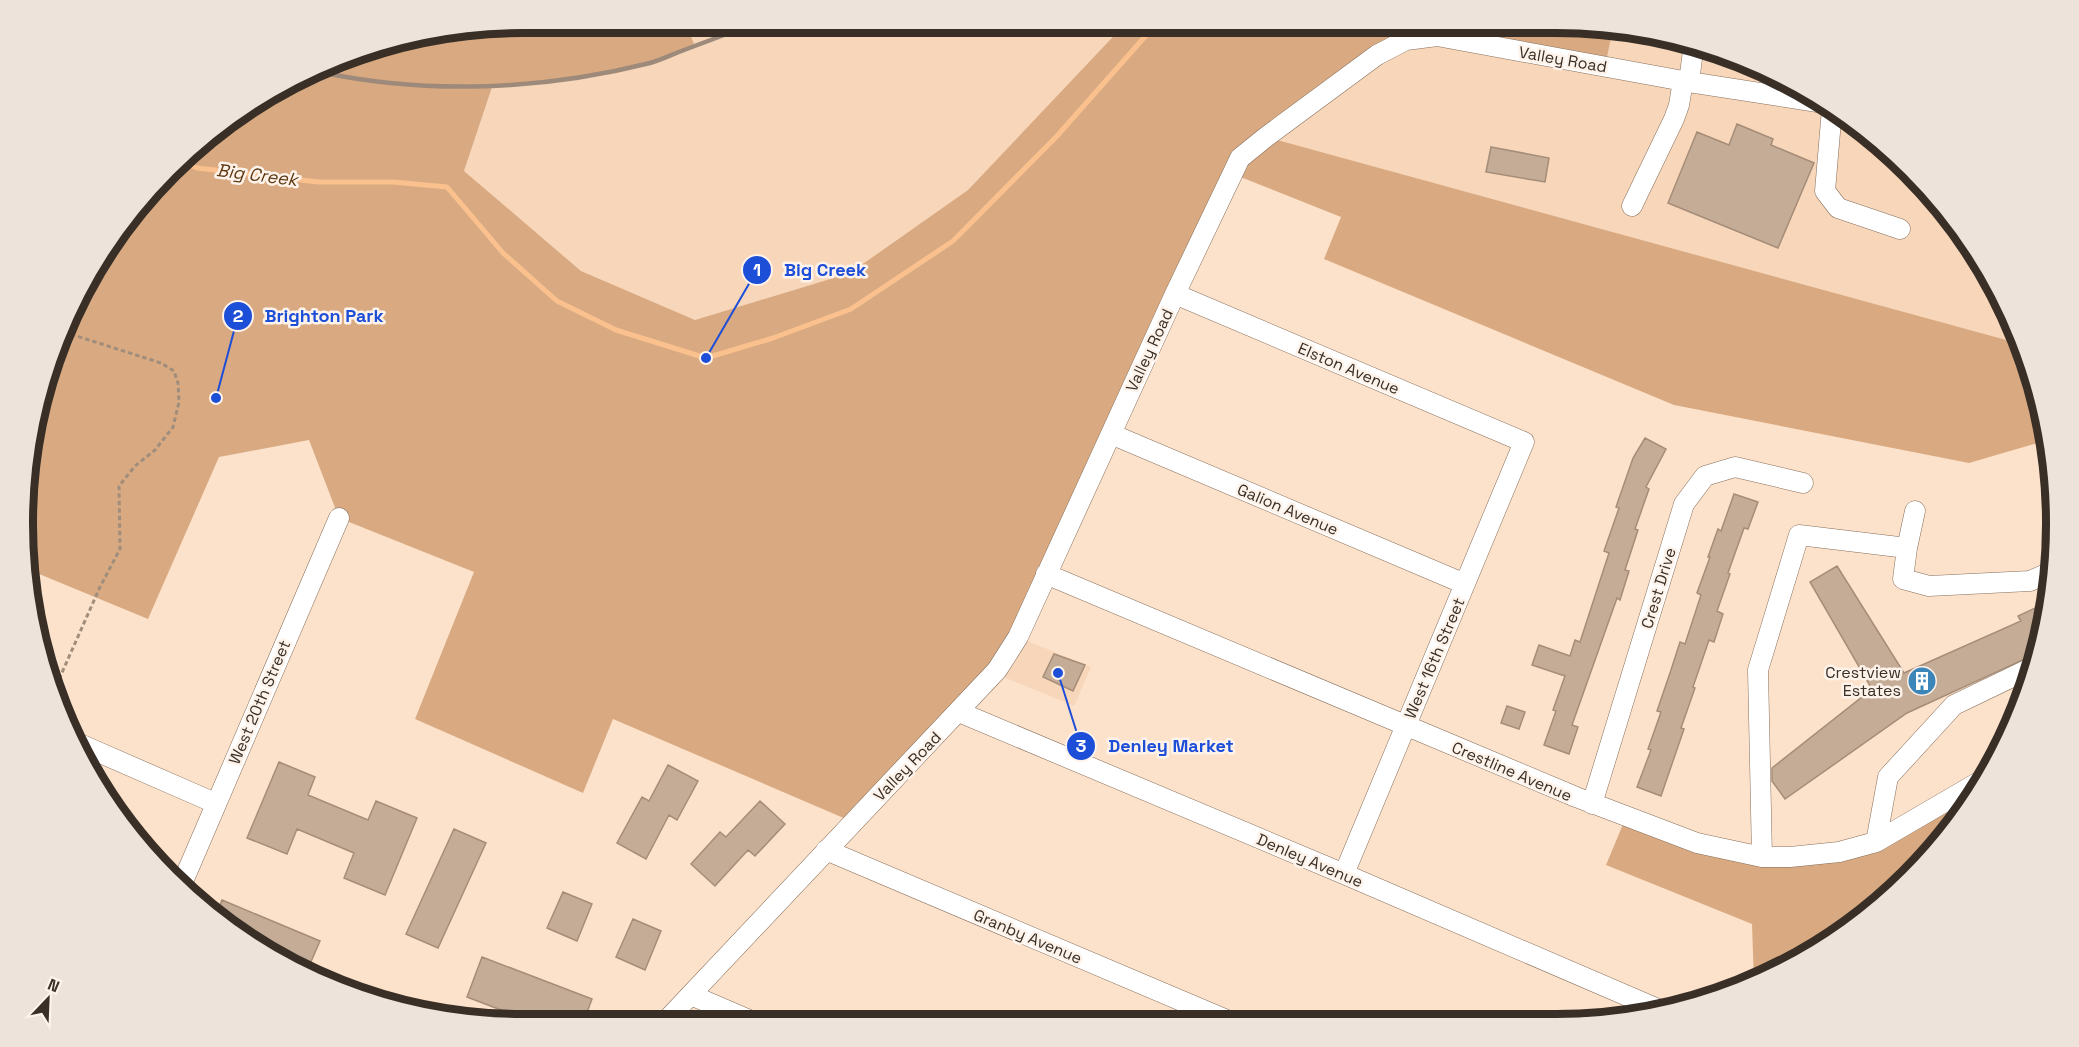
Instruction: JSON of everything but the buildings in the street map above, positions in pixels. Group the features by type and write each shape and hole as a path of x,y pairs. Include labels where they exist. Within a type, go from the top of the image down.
{"street":[{"name":"Valley Road","path":"673,1014 997,670 1016,641 1240,158 1377,55 1406,40 1437,36 1686,82 1802,100"},
{"path":"1632,206 1680,105 1692,53"},
{"path":"1831,118 1825,191 1838,208 1900,230"},
{"name":"Elston Avenue","path":"1175,294 1524,442"},
{"name":"Galion Avenue","path":"1111,434 1465,584"},
{"name":"West 16th Street","path":"1344,874 1524,442"},
{"name":"Crest Drive","path":"1592,804 1684,504 1705,476 1735,467 1803,483"},
{"path":"1915,512 1903,579 1929,586 2030,581 2043,575"},
{"name":"West 20th Street","path":"185,877 339,518"},
{"path":"1762,857 1758,670 1799,535 1907,548"},
{"name":"Crestline Avenue","path":"1047,574 1592,804 1697,843 1762,857 1839,852 1876,842 1968,788"},
{"path":"1876,842 1888,777 1954,705 2023,672"},
{"name":"Denley Avenue","path":"959,712 1649,1005"},
{"path":"88,747 216,803"},
{"name":"Granby Avenue","path":"826,850 1213,1014"},
{"path":"691,995 735,1014"}],"path":[{"path":"59,680 100,587 120,549 119,486 135,466 155,450 173,427 179,402 178,383 174,371 161,363 71,334"}],"shaded area":[{"path":"689,33 1117,33 968,190 850,273 695,320 581,271 464,171 491,87 566,79 651,62 695,46"},
{"path":"689,33 695,46 651,62 566,79 492,87 464,171 581,271 695,320 850,273 968,190 1117,33 1556,33 1611,36 1605,67 1406,40 1266,137 2011,341 2029,397 2039,443 1969,463 1674,405 1324,259 1341,217 1233,174 1016,641 853,822 613,719 583,793 415,719 474,572 339,518 309,440 219,457 148,619 36,573 34,491 42,428 70,336 99,278 134,225 177,177 225,134 278,99 336,70 366,59 428,42 491,34"},
{"path":"1611,36 1651,42 1743,70 1801,99 1828,116 1879,155 1924,200 1945,225 1980,278 2011,341 1266,137 1406,40 1605,66"},
{"path":"1018,637 1091,667 1074,706 994,673"},
{"path":"1969,787 1945,822 1924,847 1879,892 1828,931 1801,948 1754,972 1752,924 1606,865 1626,817 1697,843 1839,852"}],"waterway":[{"name":"Big Creek","path":"189,165 197,168 318,182 393,182 447,187 503,253 557,301 616,330 706,358 773,338 851,309 953,241 1057,136 1148,33"}],"railway":[{"path":"329,73 402,84 444,86 527,84 610,72 650,63 730,33"}],"place":[{"name":"Big Creek","path":"706,358"},
{"name":"Brighton Park","path":"216,398"},
{"name":"Denley Market","path":"1058,673"},
{"name":"Crestview Estates","path":"1922,681"}]}
